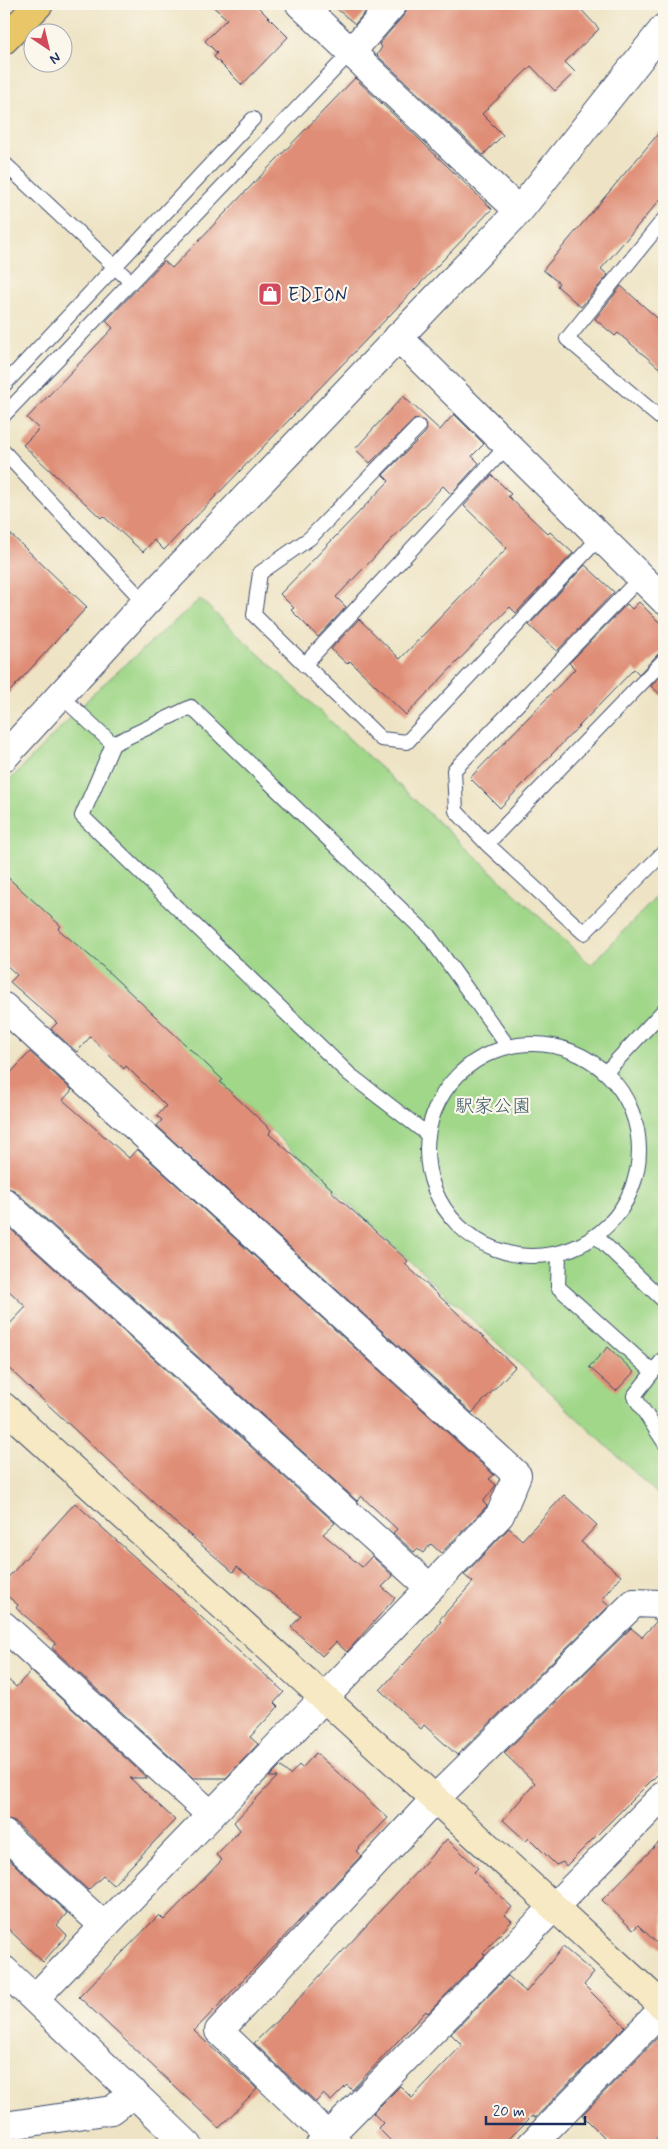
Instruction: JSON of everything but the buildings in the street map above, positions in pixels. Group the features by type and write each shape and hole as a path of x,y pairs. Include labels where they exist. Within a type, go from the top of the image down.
{"highway":[{"path":"4,40 39,4"}],"street":[{"path":"300,4 519,211"},
{"path":"351,52 393,4"},
{"path":"4,757 144,604 519,211 664,28"},
{"path":"398,337 664,600"},
{"path":"6,1013 517,1475 500,1515 325,1698 210,1814 35,1998"},
{"path":"4,1202 430,1588"},
{"path":"4,1407 664,2007 531,2145"},
{"path":"664,1609 659,1604 634,1603 435,1799 219,2031 329,2142 664,1795"},
{"path":"4,1626 210,1814"},
{"path":"4,1834 104,1926"},
{"path":"4,1970 188,2145"},
{"path":"4,2126 112,2110 134,2093"}],"lane":[{"path":"4,415 351,52"},
{"path":"4,385 253,119"},
{"path":"4,163 131,282"},
{"path":"664,219 567,339 659,417 664,416"},
{"path":"418,428 310,538 260,573 254,615 381,739 407,742 600,537"},
{"path":"304,665 508,445"},
{"path":"4,452 144,604"},
{"path":"641,577 454,770 456,811 487,844 584,933 664,852"},
{"path":"487,844 664,660"},
{"path":"60,696 113,744"},
{"path":"426,1134 349,1074 82,816 113,744 191,707 428,935 507,1045"},
{"path":"606,1072 664,1010"},
{"path":"550,1043 589,1057 620,1086 638,1124 640,1166 625,1205 597,1237 558,1254 516,1256 477,1242 446,1214 428,1175 426,1134 441,1094 469,1063 507,1045 550,1043"},
{"path":"597,1237 664,1300"},
{"path":"558,1254 558,1287 653,1372"},
{"path":"664,1358 634,1396 664,1442"}],"green space":[{"name":"駅家公園","path":"200,599 591,965 664,889 664,1500 4,879 4,786 99,688"}],"place":[{"name":"EDION","path":"270,294"}]}
